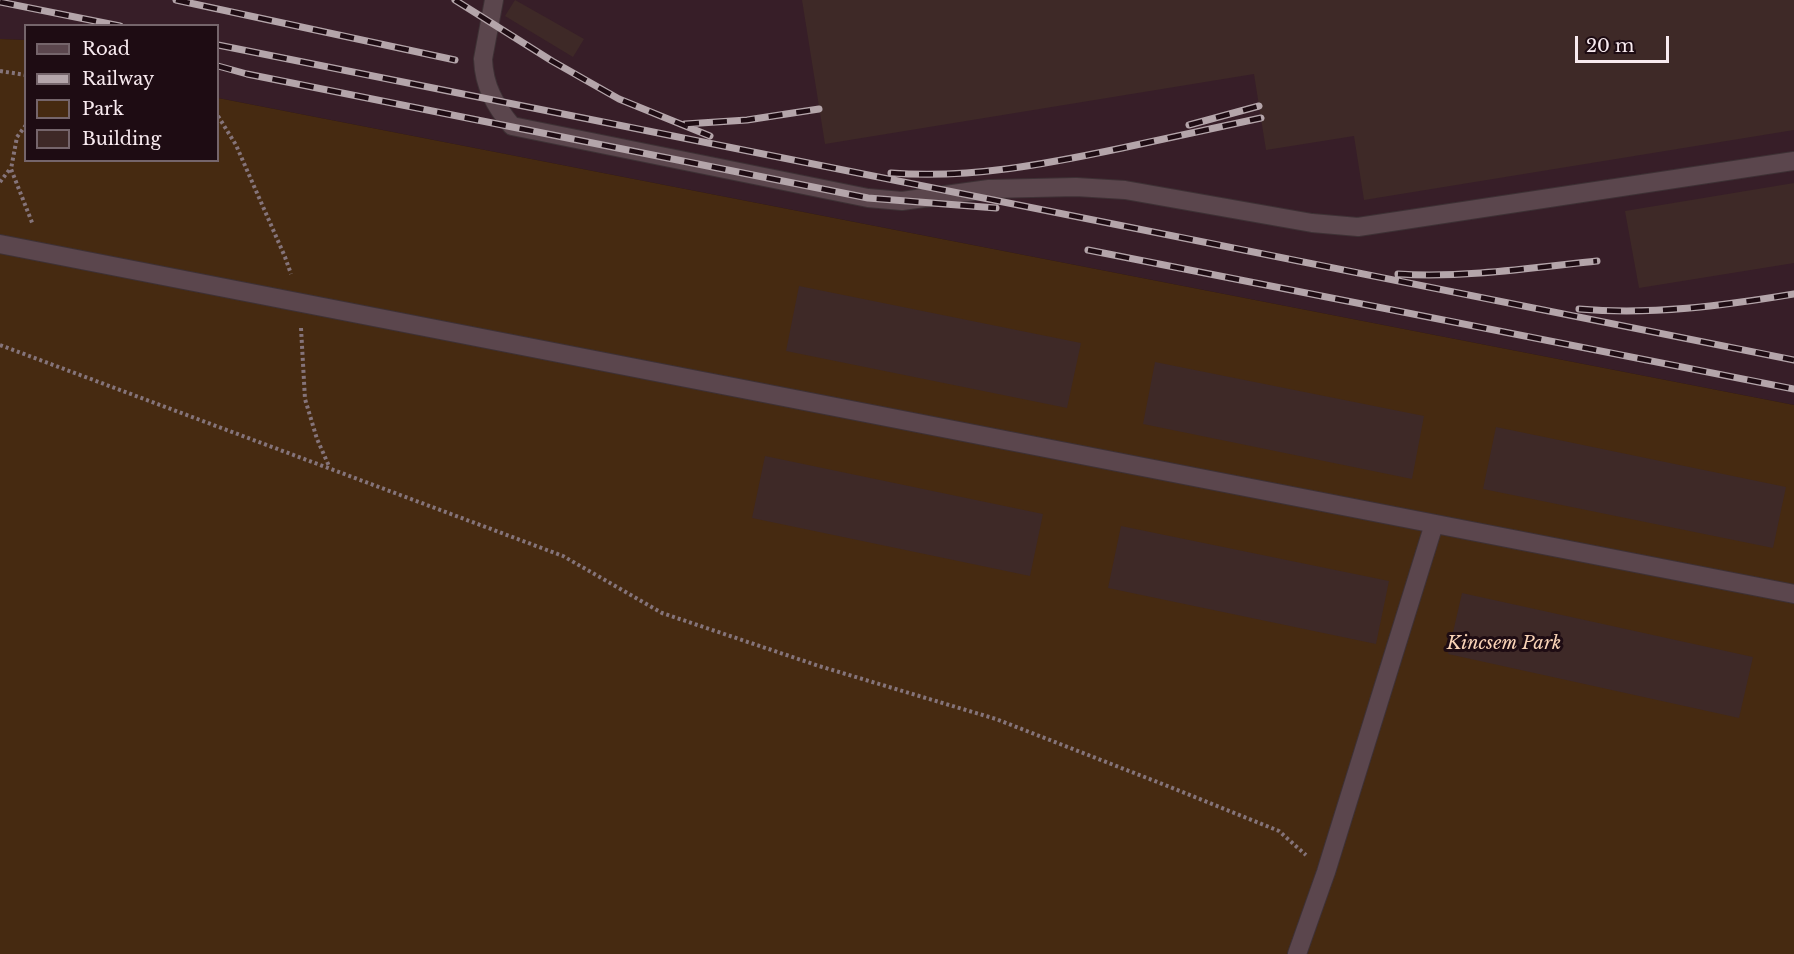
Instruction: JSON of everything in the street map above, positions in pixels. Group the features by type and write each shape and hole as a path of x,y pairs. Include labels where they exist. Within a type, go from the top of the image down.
{"lane":[{"path":"494,0 483,69 492,99 512,126 868,198 902,201 989,189 1076,187 1125,190 1336,227 1358,227 1794,161"},
{"path":"0,244 1794,594"},
{"path":"1297,954 1326,872 1434,524"}],"path":[{"path":"0,71 24,75"},
{"path":"0,182 10,169 17,138 24,128"},
{"path":"10,169 29,216 48,253"},
{"path":"0,345 563,556 662,613 819,666 996,719 1165,785 1279,831 1326,872"}],"shaded area":[{"path":"0,0 1794,0 1794,405 219,98 219,24 24,24 24,40 0,39"}],"green space":[{"name":"Kincsem Park","path":"0,39 24,40 24,162 219,162 219,98 1794,405 1794,954 0,954"}],"building":[{"path":"515,0 584,39 573,57 505,16"},
{"path":"802,0 1794,0 1794,130 1364,200 1354,136 1266,150 1254,74 825,144"},
{"path":"1794,183 1794,263 1639,288 1625,211"},
{"path":"799,286 1081,343 1067,408 786,351"},
{"path":"1155,362 1424,416 1412,479 1143,424"},
{"path":"1496,427 1786,487 1773,548 1483,489"},
{"path":"765,456 1043,514 1030,576 752,518"},
{"path":"1121,526 1389,581 1376,644 1108,588"},
{"path":"1462,593 1753,657 1739,718 1448,654"}],"railway":[{"path":"176,0 455,60"},
{"path":"455,0 552,61 619,99 710,136"},
{"path":"0,2 110,24"},
{"path":"219,45 1794,360"},
{"path":"219,66 247,74 868,198 996,208"},
{"path":"1189,125 1259,106"},
{"path":"685,124 747,120 819,109"},
{"path":"891,173 950,174 1036,165 1261,118"},
{"path":"1088,250 1794,389"},
{"path":"1398,274 1448,275 1597,261"},
{"path":"1579,309 1660,310 1794,294"}]}
